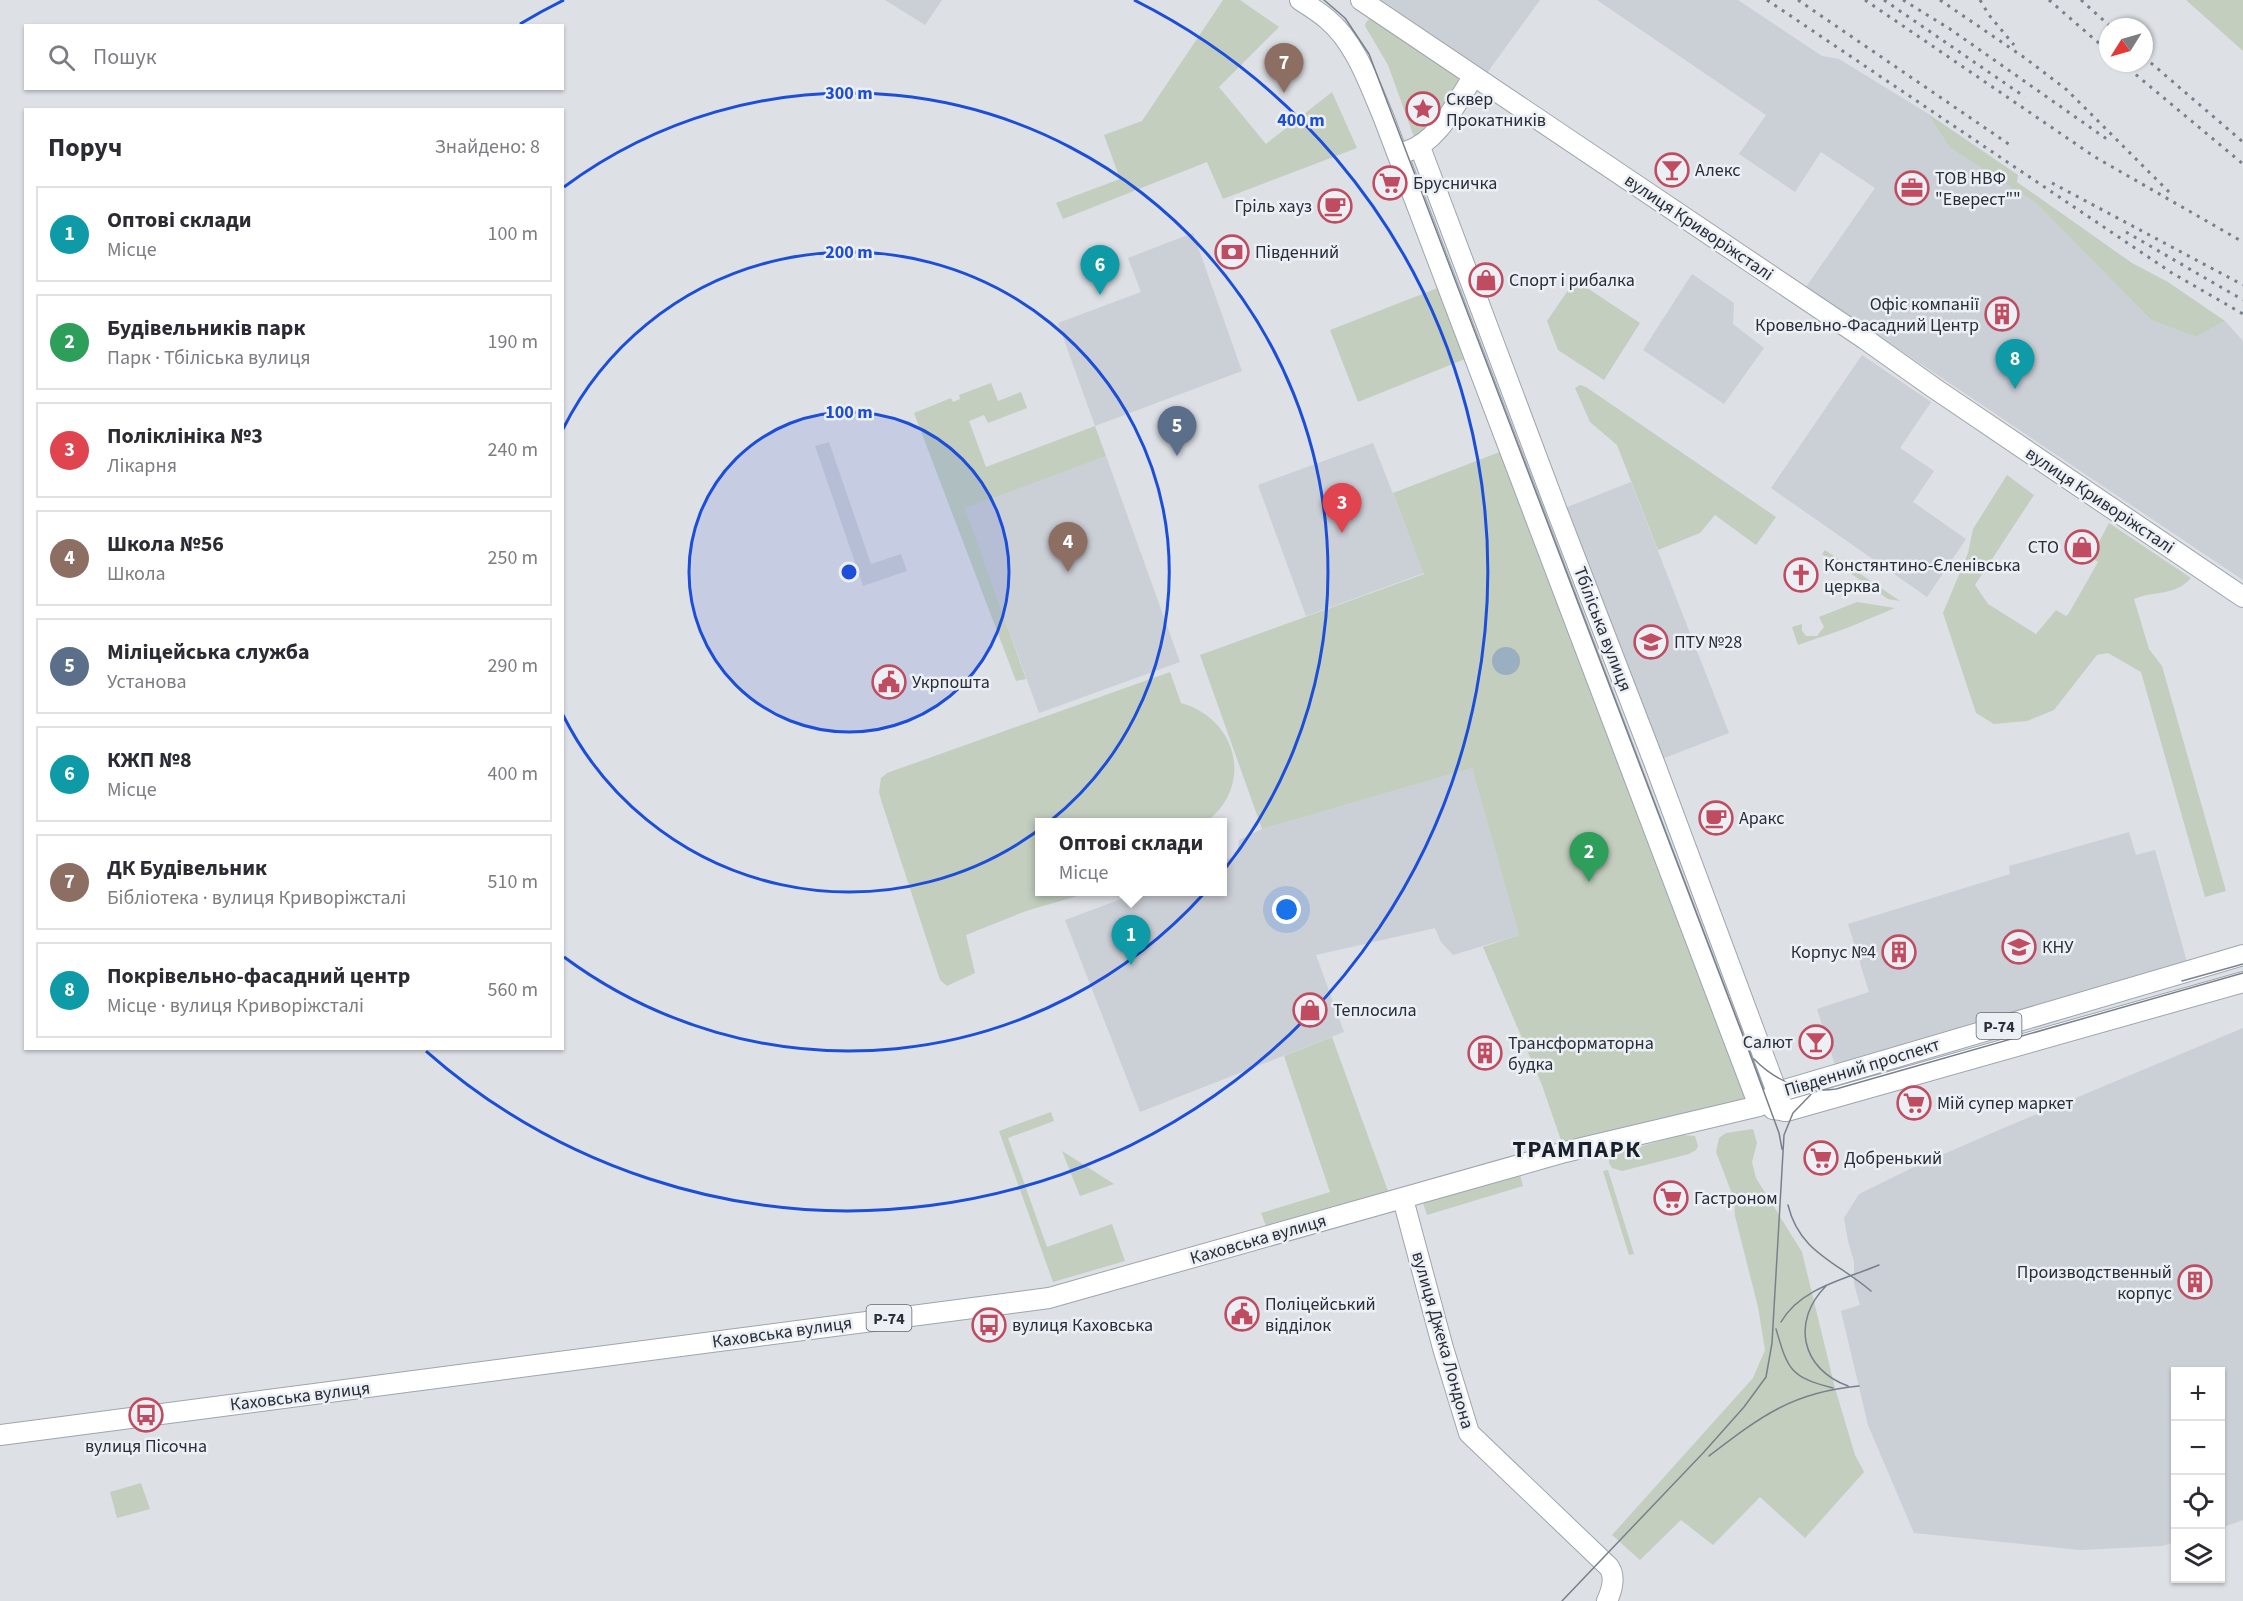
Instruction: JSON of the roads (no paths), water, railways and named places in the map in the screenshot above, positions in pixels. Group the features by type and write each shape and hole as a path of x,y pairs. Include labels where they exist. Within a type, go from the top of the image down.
{"main road":[{"path":"1300,0 1328,19 1350,48 1383,116 1397,155 1420,147 1435,133 1474,76"},
{"name":"вулиця Криворіжсталі","path":"1361,0 1857,333 1934,388 2243,597"},
{"name":"Тбіліська вулиця","path":"1420,147 1784,1112"},
{"name":"Тбіліська вулиця","path":"1397,155 1430,236 1759,1106"},
{"name":"Південний проспект","path":"1759,1106 1778,1092 2243,955"},
{"name":"Південний проспект","path":"1759,1106 1784,1112 2243,982"},
{"name":"Каховська вулиця","path":"0,1435 1049,1298 1565,1152 1759,1106"},
{"name":"вулиця Джека Лондона","path":"1403,1199 1468,1433 1609,1567 1612,1572 1612,1585 1607,1601"}],"water":[{"path":"1506,647 1516,651 1520,661 1516,671 1506,675 1496,671 1492,661 1496,651"}],"tram line":[{"path":"1324,0 1345,18 1369,54 1750,1054 1779,1133 1782,1149"},
{"path":"2182,981 2243,964"},
{"path":"1754,1059 1771,1074 1802,1088 1836,1089 2243,973"},
{"path":"1562,1601 1704,1452 1744,1407 1766,1377 1772,1343 1784,1135 1793,1113 1821,1084"},
{"path":"1788,1205 1793,1221 1810,1245 1871,1291"},
{"path":"1781,1322 1789,1310 1812,1293 1838,1280 1879,1265"},
{"path":"1826,1286 1808,1314 1805,1329 1806,1343 1811,1356 1820,1368 1832,1378 1848,1386"},
{"path":"1776,1329 1784,1354 1793,1370 1808,1380 1833,1388"},
{"path":"1709,1456 1761,1418 1778,1409 1814,1394 1859,1386"}],"railway":[{"path":"1767,0 2172,273 2243,314"},
{"path":"1798,0 2013,147"},
{"path":"1865,0 2095,157 2243,242"},
{"path":"1884,0 2025,97"},
{"path":"1903,0 1950,29 2111,142"},
{"path":"1940,0 2025,58 2067,90 2171,194"},
{"path":"1980,0 1989,15 2014,45"},
{"path":"2049,0 2099,43"},
{"path":"2081,0 2101,18"},
{"path":"2153,65 2243,142"},
{"path":"2133,72 2243,164"},
{"path":"2052,183 2243,285"},
{"path":"2126,232 2243,300"}],"place":[{"name":"ДК Будівельник","path":"1284,93"},
{"name":"Сквер Прокатників","path":"1423,109"},
{"name":"Алекс","path":"1672,170"},
{"name":"Брусничка","path":"1390,183"},
{"name":"ТОВ НВФ \"Еверест\"\"","path":"1912,188"},
{"name":"Гріль хауз","path":"1335,206"},
{"name":"Південний","path":"1232,252"},
{"name":"Спорт і рибалка","path":"1486,280"},
{"name":"КЖП №8","path":"1100,295"},
{"name":"Офіс компанії Кровельно-Фасадний Центр","path":"2002,314"},
{"name":"Покрівельно-фасадний центр","path":"2015,389"},
{"name":"Міліцейська служба","path":"1177,456"},
{"name":"Поліклініка №3","path":"1342,533"},
{"name":"СТО","path":"2082,547"},
{"name":"Школа №56","path":"1068,572"},
{"name":"Констянтино-Єленівська церква","path":"1801,575"},
{"name":"ПТУ №28","path":"1651,642"},
{"name":"Укрпошта","path":"889,682"},
{"name":"Аракс","path":"1716,818"},
{"name":"Будівельників парк","path":"1589,882"},
{"name":"КНУ","path":"2019,947"},
{"name":"Корпус №4","path":"1899,952"},
{"name":"Оптові склади","path":"1131,965"},
{"name":"Теплосила","path":"1310,1010"},
{"name":"Салют","path":"1816,1042"},
{"name":"Трансформаторна будка","path":"1485,1053"},
{"name":"Мій супер маркет","path":"1914,1103"},
{"name":"Добренький","path":"1821,1158"},
{"name":"Гастроном","path":"1671,1198"},
{"name":"Производственный корпус","path":"2195,1282"},
{"name":"Поліцейський відділок","path":"1242,1314"},
{"name":"вулиця Каховська","path":"989,1325"},
{"name":"вулиця Пісочна","path":"146,1415"}],"district":[{"name":"ТРАМПАРК","path":"1577,1149"}]}
